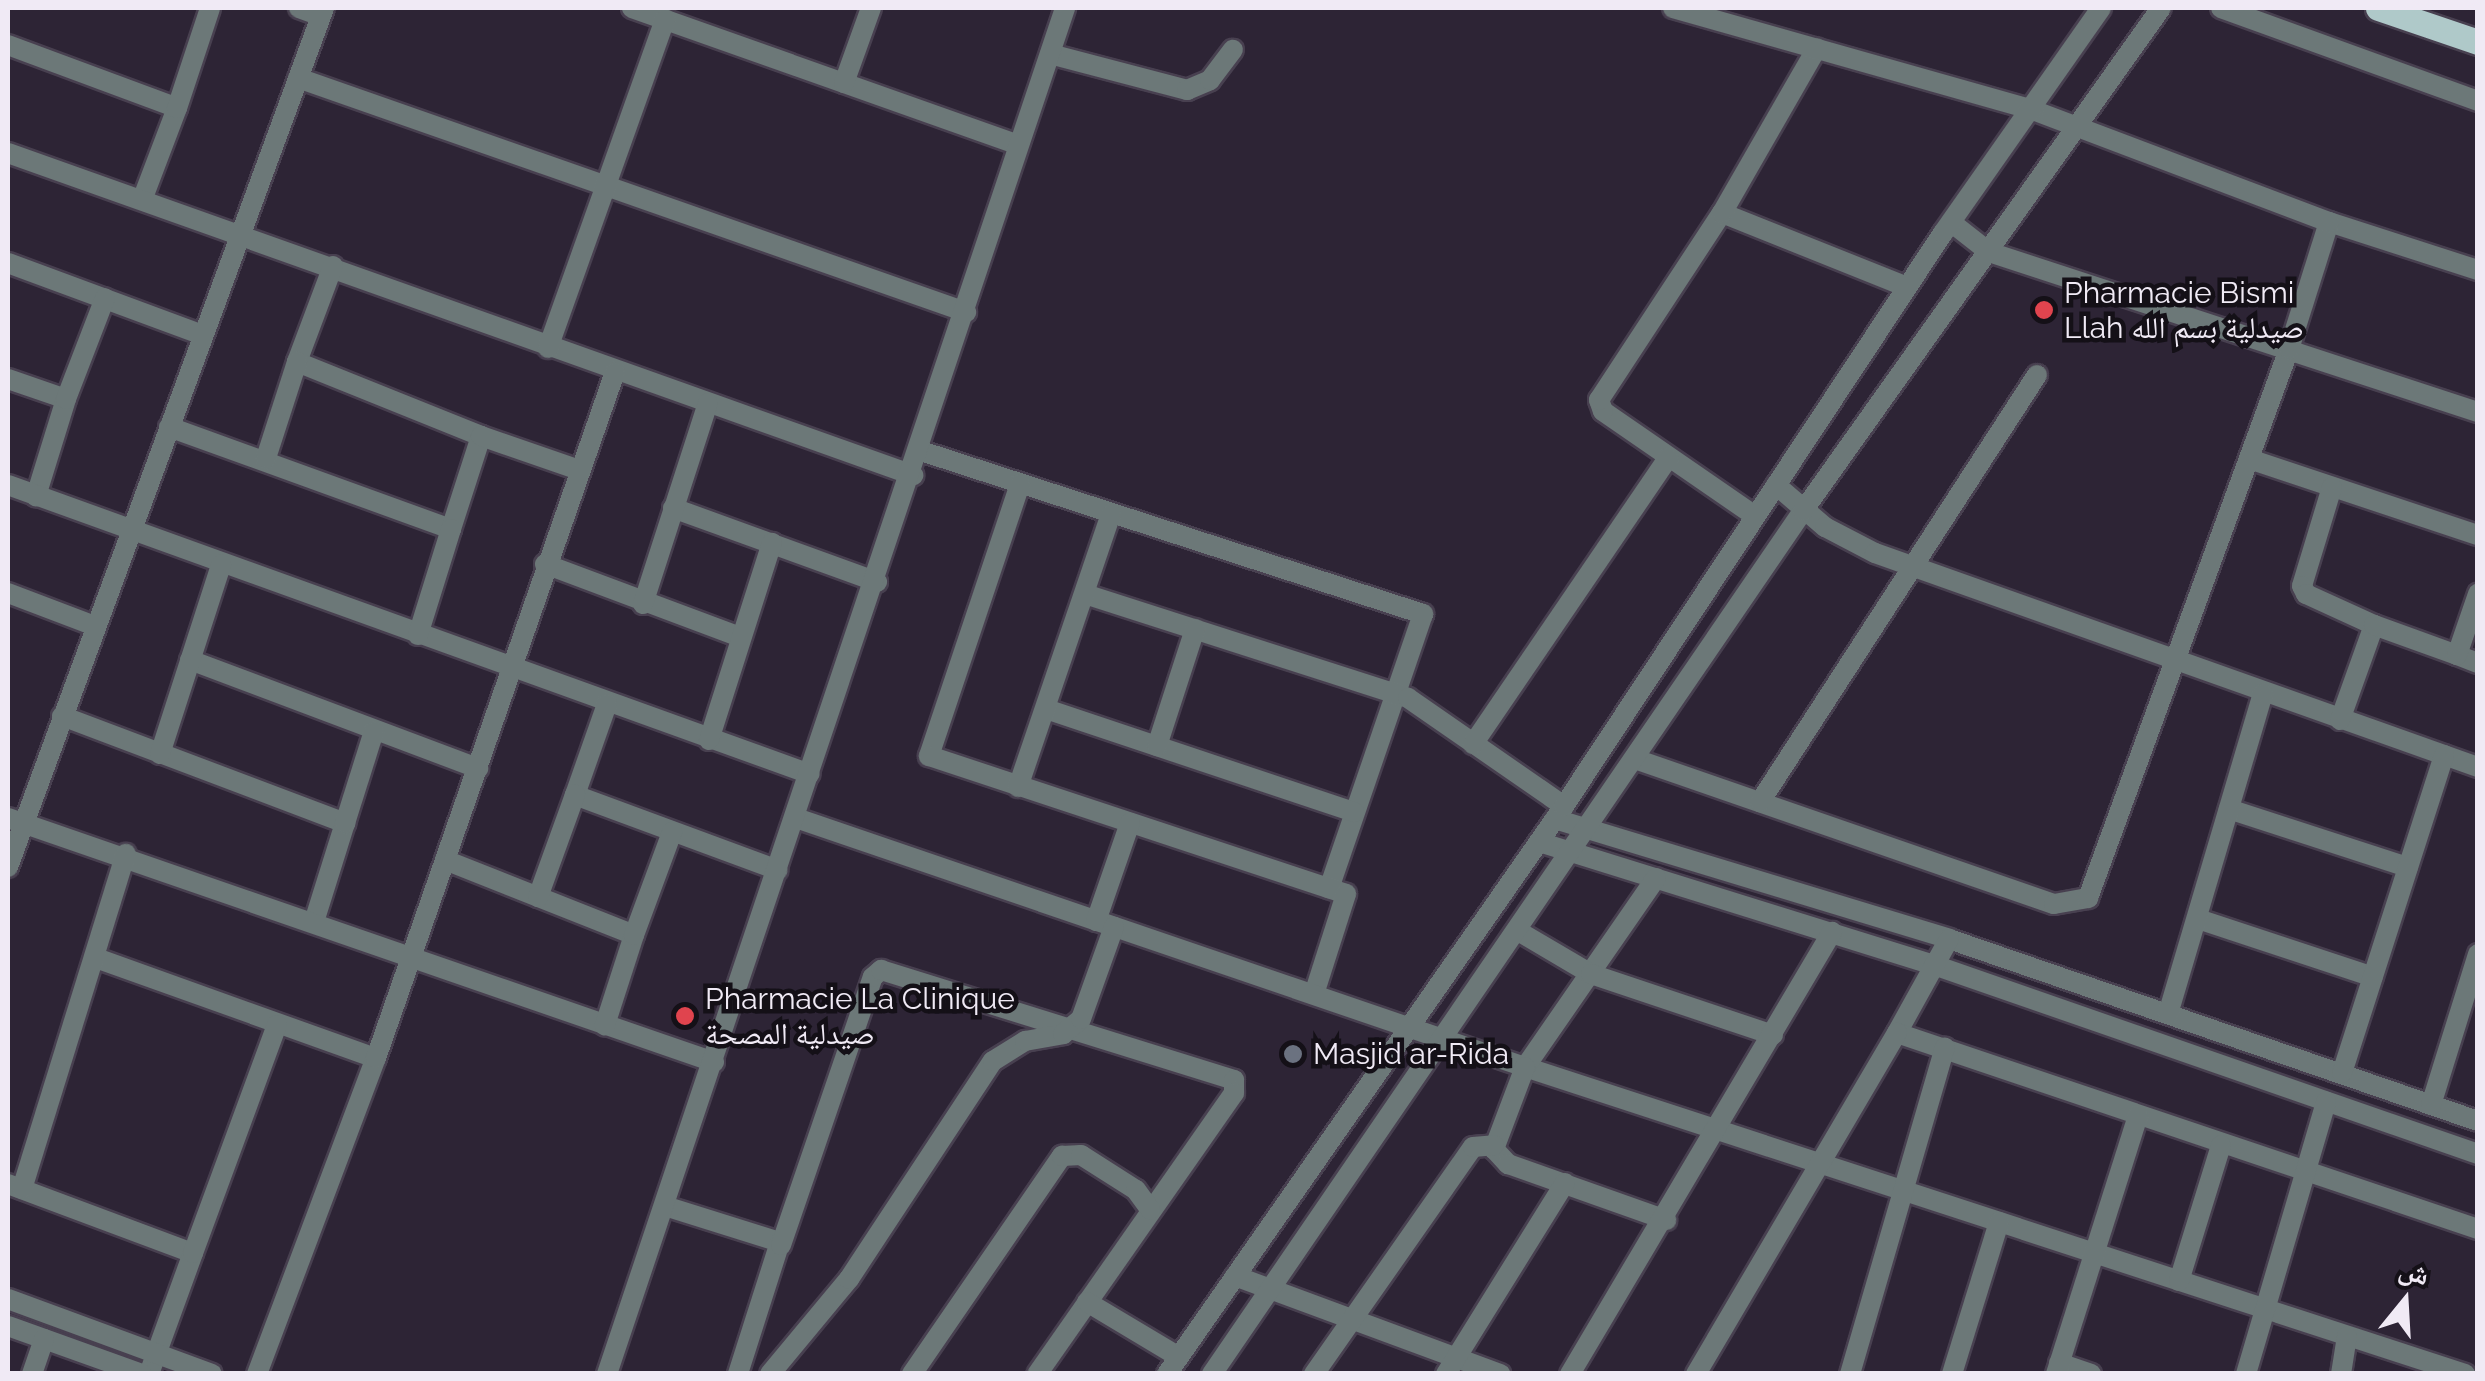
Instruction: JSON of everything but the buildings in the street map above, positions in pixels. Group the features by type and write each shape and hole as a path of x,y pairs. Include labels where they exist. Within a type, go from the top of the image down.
{"main road":[{"path":"2378,8 2478,42"}],"street":[{"path":"142,200 210,8"},
{"path":"8,867 16,821 62,716 322,12 299,8"},
{"path":"632,8 678,17 844,83 1018,145"},
{"path":"844,83 871,8"},
{"path":"608,1374 913,475 1065,8"},
{"path":"1673,8 2033,110 2330,222 2478,270"},
{"path":"1087,1302 1173,1365 1539,842 1907,288 2101,8"},
{"path":"1212,1374 1265,1292 1445,1040 1803,511 2161,8"},
{"path":"2221,8 2478,101"},
{"path":"548,348 607,186 678,17"},
{"path":"8,44 177,108"},
{"path":"1756,516 1603,411 1599,400 1722,213 1817,48"},
{"path":"1050,54 1187,90 1210,80 1233,50"},
{"path":"298,78 966,312"},
{"path":"8,153 913,475"},
{"path":"1722,213 1907,288"},
{"path":"1952,222 1989,252 2478,412"},
{"path":"1635,759 2054,904 2080,903 2096,886 2289,349 2330,222"},
{"path":"8,262 203,335"},
{"path":"266,458 296,362 333,266"},
{"path":"36,496 66,399 105,298"},
{"path":"296,362 578,470"},
{"path":"258,1374 376,1058 615,372"},
{"path":"1760,802 1917,568 2037,375"},
{"path":"8,378 66,399"},
{"path":"643,604 708,403"},
{"path":"169,427 266,458 451,529"},
{"path":"418,634 481,436"},
{"path":"920,452 1424,614 1329,888"},
{"path":"1473,744 1668,458"},
{"path":"2249,459 2478,535"},
{"path":"1020,484 929,756 1346,894 1314,994"},
{"path":"8,485 221,565 810,774"},
{"path":"1776,485 1803,511 1849,542 2173,663 2478,766"},
{"path":"2332,487 2302,586 2374,626 2478,663"},
{"path":"673,508 877,582"},
{"path":"1018,786 1112,514"},
{"path":"709,740 772,543"},
{"path":"545,564 740,638"},
{"path":"160,754 221,565"},
{"path":"8,593 96,626"},
{"path":"1085,594 1396,694 1473,744 1586,830 1949,939 2478,1121"},
{"path":"2457,655 2478,594"},
{"path":"2340,720 2374,626"},
{"path":"1157,746 1196,630"},
{"path":"190,660 478,768"},
{"path":"2168,1014 2264,694"},
{"path":"538,897 607,704"},
{"path":"1046,709 1354,812"},
{"path":"62,716 345,823"},
{"path":"314,922 374,731"},
{"path":"2342,1073 2444,755"},
{"path":"575,795 778,870"},
{"path":"2230,808 2408,867"},
{"path":"796,818 1718,1131 2464,1373"},
{"path":"16,821 126,854 410,958 714,1062"},
{"path":"1074,1027 1130,823"},
{"path":"605,1025 672,832"},
{"path":"1539,842 1934,965 2478,1154"},
{"path":"126,854 96,958 15,1187 193,1252"},
{"path":"445,860 634,934"},
{"path":"1656,878 1526,1067 1494,1144 1502,1161 1666,1220"},
{"path":"2198,920 2373,977"},
{"path":"1518,931 1592,974 1773,1036"},
{"path":"1570,1374 1666,1220 1832,932"},
{"path":"1696,1374 1822,1165 1949,939"},
{"path":"2431,1105 2471,1000 2478,954"},
{"path":"96,958 376,1058"},
{"path":"738,1374 872,977 881,970 1074,1027 1236,1084 1036,1374"},
{"path":"150,1367 278,1026"},
{"path":"770,1374 849,1279 993,1060 1015,1045 1074,1027"},
{"path":"1897,1033 2478,1229"},
{"path":"1850,1374 1945,1048"},
{"path":"2246,1374 2302,1172 2326,1102"},
{"path":"2091,1374 2057,1368 2138,1116"},
{"path":"1314,1374 1346,1320 1473,1147 1494,1144"},
{"path":"2179,1281 2222,1144"},
{"path":"912,1374 1062,1156 1081,1155 1136,1190 1150,1209"},
{"path":"1450,1366 1565,1184"},
{"path":"668,1206 781,1245"},
{"path":"1952,1374 1999,1222"},
{"path":"1236,1276 1265,1292 1346,1320 1450,1366 1500,1374"},
{"path":"8,1300 150,1367"},
{"path":"8,1326 150,1367 212,1374"},
{"path":"2341,1374 2347,1336"},
{"path":"32,1374 44,1339"}],"place":[{"name":"Pharmacie Bismi Llah صيدلية بسم الله","path":"2044,310"},
{"name":"Pharmacie La Clinique صيدلية المصحة","path":"685,1016"},
{"name":"Masjid ar-Rida","path":"1293,1054"}]}
